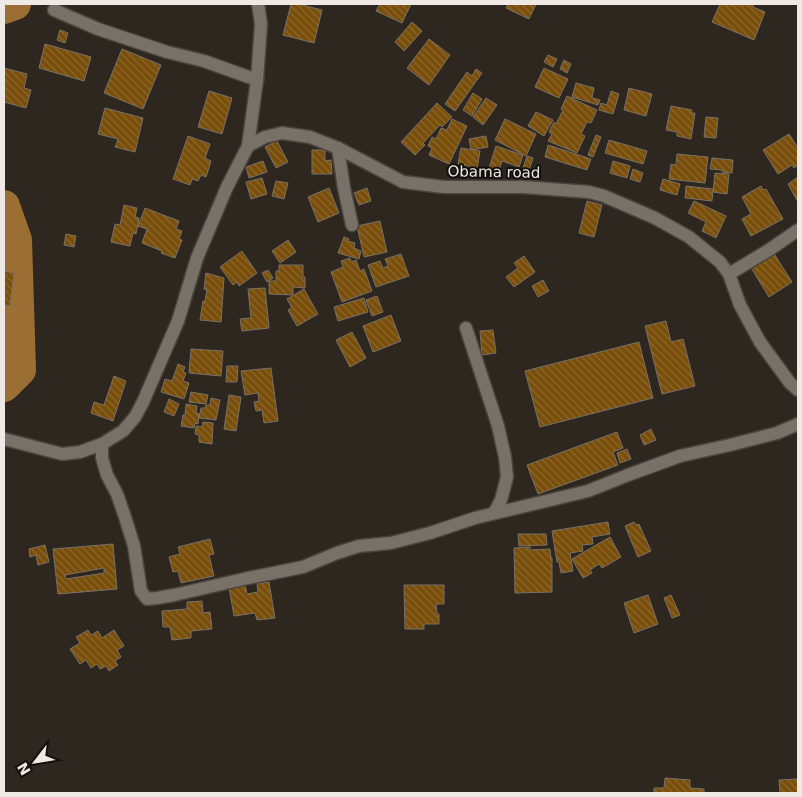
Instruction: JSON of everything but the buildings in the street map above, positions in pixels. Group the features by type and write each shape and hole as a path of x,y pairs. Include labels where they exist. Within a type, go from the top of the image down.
{"street":[{"path":"6,439 62,454 80,452 102,444 124,430 135,417 178,320 197,258 227,187 248,146 257,80 261,24 258,4"},
{"path":"54,10 98,29 167,52 204,61 257,80"},
{"name":"Obama road","path":"248,146 265,137 282,133 310,137 338,148 403,182 444,188 523,187 589,192 604,196 655,218 688,237 720,262 729,274 740,305 760,342 790,383 798,390"},
{"path":"338,148 352,225"},
{"path":"729,274 770,250 798,230"},
{"path":"466,328 498,426 505,457 508,477 501,500 494,513"},
{"path":"102,444 102,458 107,475 117,494 125,516 134,546 141,591 147,599 174,595 303,567 358,546 399,541 494,513 588,491 680,456 777,433 798,424"}],"waterway":[{"path":"4,8 15,4"},
{"path":"4,206 16,240 20,370 4,386"}]}
